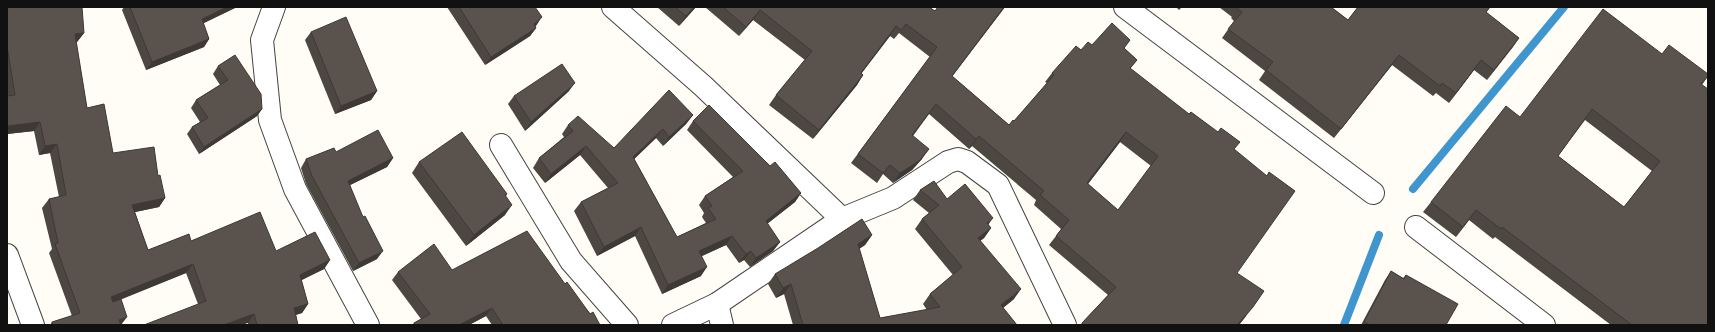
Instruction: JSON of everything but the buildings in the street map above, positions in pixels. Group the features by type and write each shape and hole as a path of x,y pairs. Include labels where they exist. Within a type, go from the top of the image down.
{"street":[{"path":"274,7 262,40 270,120 295,189 368,325"},
{"path":"613,7 703,86 842,218"},
{"path":"1125,7 1373,193"},
{"path":"501,145 571,261 627,325"},
{"path":"672,325 720,315 842,218 893,198 948,162 958,159 966,162 998,185 1065,325"},
{"path":"1416,227 1544,325"},
{"path":"7,255 33,325"}],"waterway":[{"path":"1413,189 1564,7"},
{"path":"1344,325 1379,235"}]}
